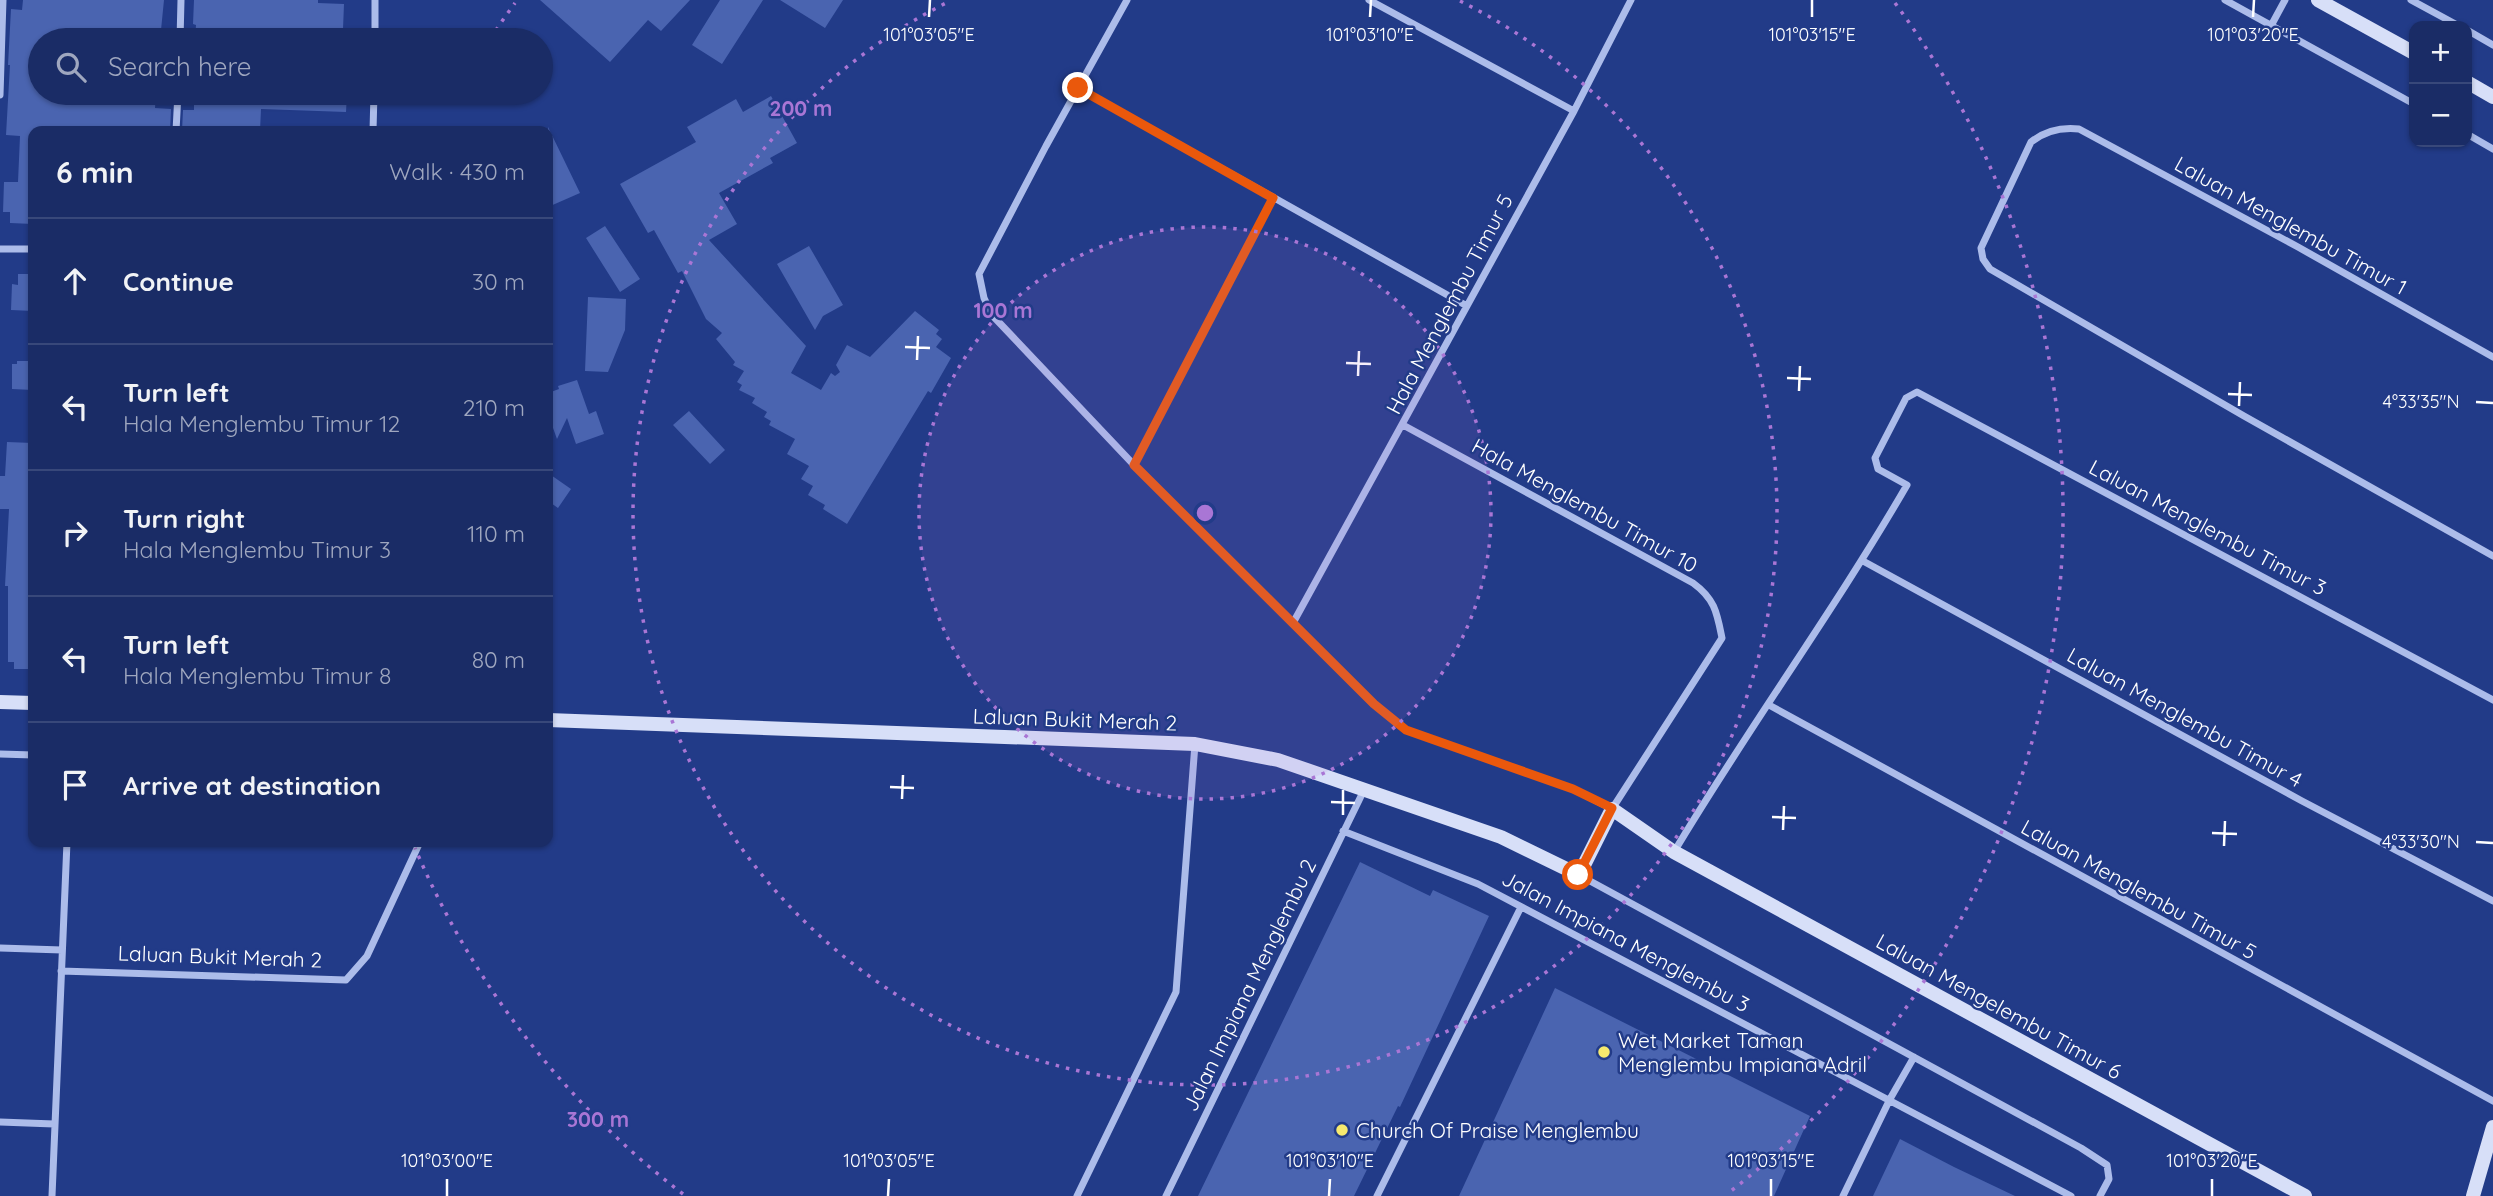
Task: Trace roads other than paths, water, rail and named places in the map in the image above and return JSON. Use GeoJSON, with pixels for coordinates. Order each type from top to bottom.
{"type":"FeatureCollection","features":[{"type":"Feature","properties":{"kind":"street"},"geometry":{"type":"LineString","coordinates":[[0,96],[3,0]]}},
{"type":"Feature","properties":{"kind":"street"},"geometry":{"type":"LineString","coordinates":[[180,28],[181,0]]}},
{"type":"Feature","properties":{"kind":"street"},"geometry":{"type":"LineString","coordinates":[[375,0],[375,28]]}},
{"type":"Feature","properties":{"kind":"street"},"geometry":{"type":"LineString","coordinates":[[1127,0],[979,274],[992,314],[1134,465],[1374,704],[1406,730],[1573,789],[1612,808],[1578,875],[2081,1148],[2107,1165],[2109,1179],[2100,1196]]}},
{"type":"Feature","properties":{"kind":"street"},"geometry":{"type":"LineString","coordinates":[[1369,0],[1574,111]]}},
{"type":"Feature","properties":{"kind":"street","name":"Hala Menglembu Timur 5"},"geometry":{"type":"LineString","coordinates":[[1293,623],[1574,111],[1631,0]]}},
{"type":"Feature","properties":{"kind":"street"},"geometry":{"type":"LineString","coordinates":[[2225,0],[2409,101]]}},
{"type":"Feature","properties":{"kind":"street"},"geometry":{"type":"LineString","coordinates":[[2272,24],[2285,0]]}},
{"type":"Feature","properties":{"kind":"street"},"geometry":{"type":"LineString","coordinates":[[2318,0],[2409,50]]}},
{"type":"Feature","properties":{"kind":"street"},"geometry":{"type":"LineString","coordinates":[[2411,0],[2450,21]]}},
{"type":"Feature","properties":{"kind":"street"},"geometry":{"type":"LineString","coordinates":[[2472,33],[2493,45]]}},
{"type":"Feature","properties":{"kind":"street"},"geometry":{"type":"LineString","coordinates":[[2470,84],[2493,97]]}},
{"type":"Feature","properties":{"kind":"street"},"geometry":{"type":"LineString","coordinates":[[1078,88],[1466,306]]}},
{"type":"Feature","properties":{"kind":"street"},"geometry":{"type":"LineString","coordinates":[[176,126],[177,105]]}},
{"type":"Feature","properties":{"kind":"street"},"geometry":{"type":"LineString","coordinates":[[373,126],[374,105]]}},
{"type":"Feature","properties":{"kind":"street","name":"Laluan Menglembu Timur 1"},"geometry":{"type":"LineString","coordinates":[[2493,358],[2298,247],[2079,129],[2070,128],[2040,135],[2031,142],[1981,248],[1983,259],[1990,269],[2493,555]]}},
{"type":"Feature","properties":{"kind":"street"},"geometry":{"type":"LineString","coordinates":[[2472,137],[2493,149]]}},
{"type":"Feature","properties":{"kind":"street"},"geometry":{"type":"LineString","coordinates":[[1134,465],[1273,198]]}},
{"type":"Feature","properties":{"kind":"street"},"geometry":{"type":"LineString","coordinates":[[0,249],[28,249]]}},
{"type":"Feature","properties":{"kind":"street","name":"Laluan Menglembu Timur 3"},"geometry":{"type":"LineString","coordinates":[[1863,561],[1907,485],[1878,469],[1875,458],[1906,398],[1917,392],[2493,700]]}},
{"type":"Feature","properties":{"kind":"street","name":"Hala Menglembu Timur 10"},"geometry":{"type":"LineString","coordinates":[[1403,425],[1693,583],[1707,593],[1717,611],[1723,638],[1612,808]]}},
{"type":"Feature","properties":{"kind":"street"},"geometry":{"type":"LineString","coordinates":[[1674,852],[1720,775],[1863,561]]}},
{"type":"Feature","properties":{"kind":"street","name":"Laluan Menglembu Timur 4"},"geometry":{"type":"LineString","coordinates":[[1863,561],[2302,801],[2493,901]]}},
{"type":"Feature","properties":{"kind":"street"},"geometry":{"type":"LineString","coordinates":[[0,702],[28,703]]}},
{"type":"Feature","properties":{"kind":"street","name":"Laluan Menglembu Timur 5"},"geometry":{"type":"LineString","coordinates":[[1769,705],[2015,842],[2493,1101]]}},
{"type":"Feature","properties":{"kind":"street","name":"Laluan Bukit Merah 2"},"geometry":{"type":"LineString","coordinates":[[553,720],[1195,744],[1278,760],[1364,789],[1501,837],[1578,875]]}},
{"type":"Feature","properties":{"kind":"street"},"geometry":{"type":"LineString","coordinates":[[1077,1196],[1176,992],[1195,744]]}},
{"type":"Feature","properties":{"kind":"street"},"geometry":{"type":"LineString","coordinates":[[0,754],[28,755]]}},
{"type":"Feature","properties":{"kind":"street","name":"Jalan Impiana Menglembu 2"},"geometry":{"type":"LineString","coordinates":[[1166,1196],[1364,789]]}},
{"type":"Feature","properties":{"kind":"street","name":"Laluan Mengelembu Timur 6"},"geometry":{"type":"LineString","coordinates":[[1612,808],[1674,852],[2305,1196]]}},
{"type":"Feature","properties":{"kind":"street","name":"Jalan Impiana Menglembu 3"},"geometry":{"type":"LineString","coordinates":[[1343,831],[1478,884],[1890,1099],[2059,1193],[2071,1196]]}},
{"type":"Feature","properties":{"kind":"street"},"geometry":{"type":"LineString","coordinates":[[52,1196],[67,847]]}},
{"type":"Feature","properties":{"kind":"street","name":"Laluan Bukit Merah 2"},"geometry":{"type":"LineString","coordinates":[[61,971],[345,980],[367,956],[418,847]]}},
{"type":"Feature","properties":{"kind":"street"},"geometry":{"type":"LineString","coordinates":[[1377,1196],[1521,907]]}},
{"type":"Feature","properties":{"kind":"street"},"geometry":{"type":"LineString","coordinates":[[0,948],[62,950]]}},
{"type":"Feature","properties":{"kind":"street"},"geometry":{"type":"LineString","coordinates":[[1843,1196],[1890,1099],[1914,1057]]}},
{"type":"Feature","properties":{"kind":"street"},"geometry":{"type":"LineString","coordinates":[[0,1122],[54,1124]]}},
{"type":"Feature","properties":{"kind":"street"},"geometry":{"type":"LineString","coordinates":[[2473,1196],[2493,1127]]}},
{"type":"Feature","properties":{"kind":"place","name":"Wet Market Taman Menglembu Impiana Adril"},"geometry":{"type":"Point","coordinates":[1604,1052]}},
{"type":"Feature","properties":{"kind":"place","name":"Church Of Praise Menglembu"},"geometry":{"type":"Point","coordinates":[1342,1130]}}]}
